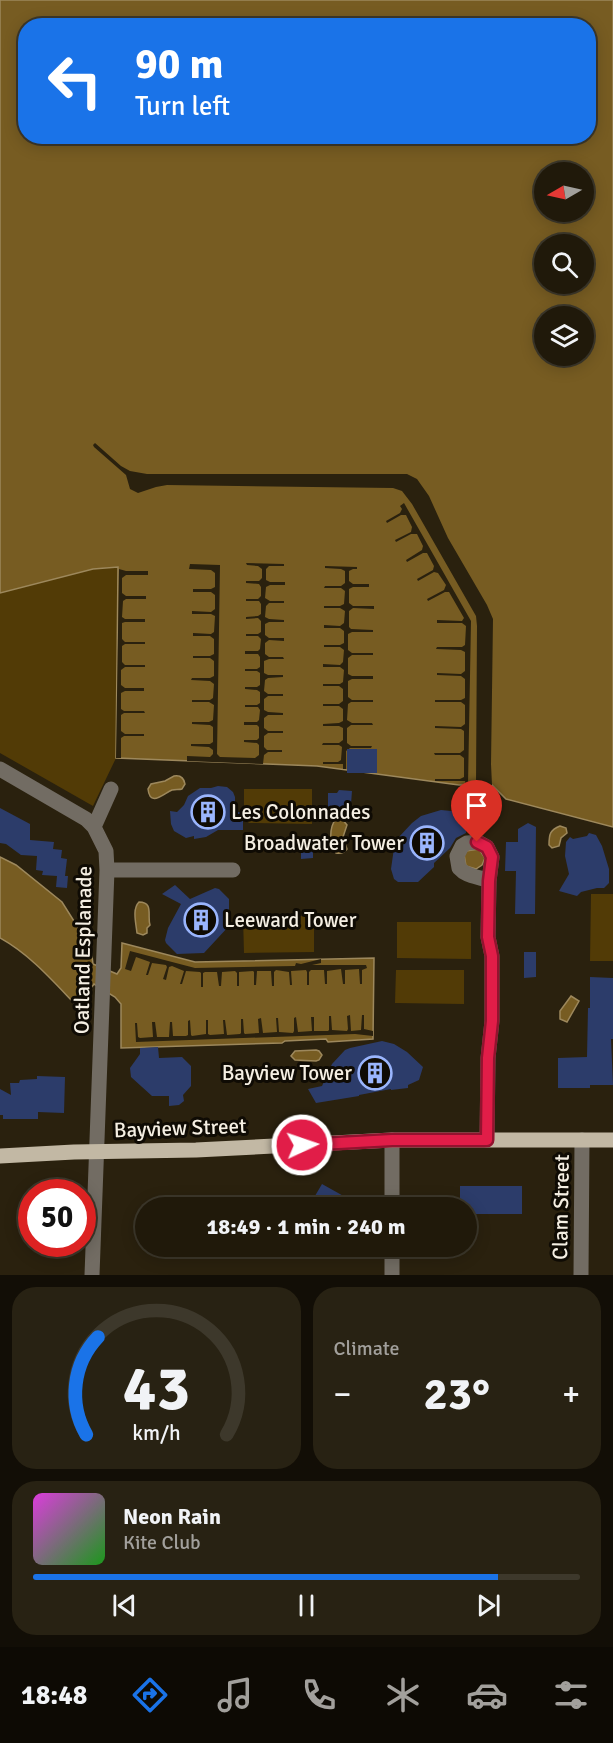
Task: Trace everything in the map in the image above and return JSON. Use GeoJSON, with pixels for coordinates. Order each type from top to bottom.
{"type":"FeatureCollection","features":[{"type":"Feature","properties":{"kind":"main road","name":"Bayview Street"},"geometry":{"type":"LineString","coordinates":[[0,1156],[96,1151],[196,1150],[392,1140],[613,1140]]}},
{"type":"Feature","properties":{"kind":"street"},"geometry":{"type":"LineString","coordinates":[[0,770],[86,819],[94,827],[111,789]]}},
{"type":"Feature","properties":{"kind":"street","name":"Oatland Esplanade"},"geometry":{"type":"LineString","coordinates":[[92,1275],[107,870],[106,851],[94,827]]}},
{"type":"Feature","properties":{"kind":"street"},"geometry":{"type":"LineString","coordinates":[[107,870],[233,870]]}},
{"type":"Feature","properties":{"kind":"street"},"geometry":{"type":"LineString","coordinates":[[487,1140],[488,1058],[492,1021],[492,956],[488,937],[489,881]]}},
{"type":"Feature","properties":{"kind":"street"},"geometry":{"type":"LineString","coordinates":[[392,1140],[392,1197]]}},
{"type":"Feature","properties":{"kind":"street","name":"Clam Street"},"geometry":{"type":"LineString","coordinates":[[581,1275],[582,1140]]}},
{"type":"Feature","properties":{"kind":"street"},"geometry":{"type":"LineString","coordinates":[[392,1257],[392,1275]]}},
{"type":"Feature","properties":{"kind":"shaded area"},"geometry":{"type":"Polygon","coordinates":[[[0,0],[613,0],[613,827],[506,799],[492,785],[459,785],[317,766],[116,758],[118,567],[93,569],[0,593],[0,0]]]}},
{"type":"Feature","properties":{"kind":"shaded area"},"geometry":{"type":"Polygon","coordinates":[[[117,567],[119,569],[116,758],[93,806],[0,753],[0,593],[93,569],[117,567]]]}},
{"type":"Feature","properties":{"kind":"shaded area"},"geometry":{"type":"Polygon","coordinates":[[[174,776],[184,780],[185,784],[182,789],[172,790],[158,798],[151,798],[148,789],[151,784],[174,776]]]}},
{"type":"Feature","properties":{"kind":"shaded area"},"geometry":{"type":"Polygon","coordinates":[[[244,789],[312,789],[312,824],[249,823],[244,818],[244,789]]]}},
{"type":"Feature","properties":{"kind":"shaded area"},"geometry":{"type":"Polygon","coordinates":[[[336,819],[342,819],[347,825],[343,837],[347,849],[341,853],[336,853],[331,841],[331,831],[336,819]]]}},
{"type":"Feature","properties":{"kind":"shaded area"},"geometry":{"type":"Polygon","coordinates":[[[560,826],[566,828],[567,833],[561,838],[559,846],[552,848],[549,845],[550,835],[560,826]]]}},
{"type":"Feature","properties":{"kind":"shaded area"},"geometry":{"type":"Polygon","coordinates":[[[479,849],[485,858],[482,865],[476,869],[466,866],[464,854],[466,851],[479,849]]]}},
{"type":"Feature","properties":{"kind":"shaded area"},"geometry":{"type":"Polygon","coordinates":[[[0,857],[16,865],[62,902],[91,948],[93,964],[117,974],[121,968],[122,943],[195,962],[374,958],[373,1039],[121,1048],[121,1004],[115,997],[94,984],[74,1003],[30,959],[0,938],[0,857]]]}},
{"type":"Feature","properties":{"kind":"shaded area"},"geometry":{"type":"Polygon","coordinates":[[[591,894],[613,894],[613,961],[590,961],[591,894]]]}},
{"type":"Feature","properties":{"kind":"shaded area"},"geometry":{"type":"Polygon","coordinates":[[[139,902],[147,904],[149,910],[150,925],[147,933],[143,935],[137,933],[135,921],[135,912],[139,902]]]}},
{"type":"Feature","properties":{"kind":"shaded area"},"geometry":{"type":"Polygon","coordinates":[[[314,916],[314,952],[244,953],[243,917],[314,916]]]}},
{"type":"Feature","properties":{"kind":"shaded area"},"geometry":{"type":"Polygon","coordinates":[[[397,922],[471,922],[471,959],[397,958],[397,922]]]}},
{"type":"Feature","properties":{"kind":"shaded area"},"geometry":{"type":"Polygon","coordinates":[[[396,970],[464,970],[464,1004],[395,1003],[396,970]]]}},
{"type":"Feature","properties":{"kind":"shaded area"},"geometry":{"type":"Polygon","coordinates":[[[571,996],[579,1001],[567,1022],[560,1019],[560,1011],[571,996]]]}},
{"type":"Feature","properties":{"kind":"shaded area"},"geometry":{"type":"Polygon","coordinates":[[[316,1050],[322,1055],[316,1061],[295,1060],[291,1056],[295,1051],[316,1050]]]}},
{"type":"Feature","properties":{"kind":"pier"},"geometry":{"type":"Polygon","coordinates":[[[95,443],[121,466],[130,471],[147,474],[407,474],[417,479],[429,496],[448,538],[493,619],[492,785],[476,785],[476,616],[412,504],[402,491],[393,488],[167,485],[138,493],[130,489],[126,475],[94,447],[95,443]]]}},
{"type":"Feature","properties":{"kind":"pier"},"geometry":{"type":"Polygon","coordinates":[[[404,503],[471,621],[468,785],[465,781],[435,781],[435,779],[464,777],[464,758],[460,755],[435,755],[434,753],[460,753],[464,750],[464,731],[435,728],[435,726],[461,727],[465,724],[465,705],[461,702],[435,702],[435,700],[465,698],[465,679],[461,676],[437,675],[437,673],[461,674],[465,671],[465,652],[436,649],[437,647],[465,645],[466,626],[462,623],[437,623],[437,620],[462,621],[464,618],[449,592],[428,601],[427,599],[444,590],[446,585],[438,573],[434,572],[418,581],[417,579],[433,570],[434,566],[427,553],[407,562],[406,560],[422,550],[423,546],[417,534],[411,534],[396,542],[395,540],[411,532],[412,527],[406,515],[401,515],[387,523],[386,521],[400,513],[402,509],[400,506],[404,503]]]}},
{"type":"Feature","properties":{"kind":"pier"},"geometry":{"type":"Polygon","coordinates":[[[246,563],[284,564],[284,566],[269,566],[266,569],[266,580],[285,582],[285,585],[266,587],[265,598],[270,601],[284,601],[284,603],[269,603],[266,606],[265,617],[284,620],[284,622],[265,624],[265,635],[269,638],[284,638],[284,641],[269,640],[265,643],[265,654],[269,657],[283,657],[284,659],[264,661],[264,673],[283,675],[283,677],[265,680],[264,691],[268,694],[283,694],[283,696],[268,696],[264,699],[264,710],[283,713],[283,715],[268,715],[264,718],[264,728],[268,731],[283,731],[283,733],[268,733],[264,736],[264,747],[267,750],[282,750],[282,752],[268,752],[264,755],[263,764],[187,761],[187,756],[210,757],[213,754],[213,750],[209,747],[191,746],[191,744],[213,742],[213,727],[192,724],[192,722],[213,720],[214,705],[209,702],[192,702],[192,700],[213,698],[214,684],[210,681],[191,680],[214,676],[214,661],[210,658],[193,658],[193,656],[214,654],[214,639],[210,636],[193,636],[193,633],[211,634],[214,632],[215,616],[192,614],[192,611],[211,612],[215,609],[215,595],[211,592],[193,592],[193,589],[215,587],[215,573],[211,570],[189,569],[190,564],[220,565],[217,754],[220,757],[255,758],[259,755],[257,743],[244,742],[244,740],[257,740],[259,727],[244,725],[244,722],[259,720],[258,707],[245,707],[245,705],[260,703],[260,692],[245,689],[245,687],[260,685],[260,673],[245,671],[245,669],[260,667],[260,657],[258,654],[245,654],[245,651],[260,649],[261,639],[258,636],[246,636],[246,634],[261,632],[261,621],[258,618],[246,619],[246,617],[261,614],[261,604],[259,601],[246,601],[246,599],[258,599],[261,596],[261,587],[259,584],[246,583],[246,581],[259,581],[262,578],[262,569],[246,563]]]}},
{"type":"Feature","properties":{"kind":"pier"},"geometry":{"type":"Polygon","coordinates":[[[325,566],[357,567],[349,571],[349,581],[353,584],[369,584],[369,587],[349,589],[349,603],[353,606],[374,606],[374,609],[353,608],[349,611],[351,629],[373,630],[373,632],[348,634],[348,650],[352,653],[373,653],[373,655],[352,655],[348,658],[348,674],[373,676],[373,679],[348,681],[348,697],[352,700],[373,700],[373,702],[348,704],[347,720],[352,723],[372,723],[373,725],[351,725],[347,728],[347,743],[351,746],[372,746],[371,748],[350,748],[346,751],[346,769],[343,769],[343,764],[323,764],[323,762],[341,760],[342,747],[322,745],[323,743],[339,743],[343,740],[343,728],[323,726],[323,724],[343,721],[343,709],[339,706],[323,706],[323,704],[339,704],[343,701],[343,689],[339,686],[323,686],[323,684],[343,682],[344,670],[340,667],[323,667],[323,664],[340,665],[343,662],[344,650],[340,647],[324,647],[324,645],[344,643],[344,631],[340,628],[324,628],[324,625],[340,626],[344,623],[345,611],[340,608],[324,608],[324,606],[344,604],[345,591],[341,588],[324,588],[325,586],[341,586],[345,583],[345,571],[325,568],[325,566]]]}},
{"type":"Feature","properties":{"kind":"pier"},"geometry":{"type":"Polygon","coordinates":[[[119,569],[148,571],[148,575],[126,575],[122,578],[122,593],[126,596],[146,596],[146,599],[123,601],[122,617],[145,619],[145,622],[122,623],[122,639],[125,642],[145,642],[145,644],[122,646],[122,662],[125,665],[145,665],[145,667],[125,667],[121,670],[121,685],[125,688],[144,688],[144,691],[121,693],[121,709],[144,711],[145,713],[121,715],[121,731],[125,734],[144,734],[144,736],[121,738],[121,758],[116,758],[119,569]]]}},
{"type":"Feature","properties":{"kind":"pier"},"geometry":{"type":"Polygon","coordinates":[[[130,951],[195,968],[295,966],[296,963],[321,959],[321,963],[312,965],[366,965],[367,968],[362,970],[362,984],[360,984],[359,969],[345,970],[345,984],[343,984],[341,969],[327,971],[327,984],[325,984],[324,970],[311,970],[309,985],[307,985],[306,970],[291,971],[292,985],[290,985],[289,972],[276,970],[274,986],[272,986],[271,971],[257,971],[256,985],[254,985],[253,971],[239,972],[239,986],[237,986],[235,971],[222,972],[221,986],[219,986],[217,972],[205,972],[203,973],[203,987],[201,987],[200,972],[186,971],[182,984],[180,984],[184,971],[172,966],[169,967],[166,980],[163,979],[166,965],[152,963],[146,975],[150,962],[136,957],[131,971],[125,969],[130,951]]]}},
{"type":"Feature","properties":{"kind":"pier"},"geometry":{"type":"Polygon","coordinates":[[[350,1015],[351,1031],[361,1030],[362,1015],[364,1015],[364,1029],[373,1031],[373,1036],[355,1034],[136,1042],[135,1023],[137,1023],[140,1038],[153,1037],[152,1022],[155,1022],[157,1037],[169,1037],[170,1022],[172,1022],[173,1036],[186,1036],[190,1020],[192,1036],[206,1034],[206,1020],[208,1020],[208,1034],[210,1035],[224,1034],[223,1020],[225,1020],[227,1035],[240,1034],[241,1019],[243,1019],[245,1034],[259,1033],[258,1019],[261,1018],[263,1033],[277,1032],[276,1018],[278,1018],[279,1032],[293,1033],[296,1017],[298,1032],[312,1031],[311,1017],[314,1017],[314,1031],[328,1031],[329,1016],[331,1016],[332,1030],[347,1031],[347,1016],[350,1015]]]}},
{"type":"Feature","properties":{"kind":"building"},"geometry":{"type":"Polygon","coordinates":[[[347,749],[377,749],[377,773],[347,773],[347,749]]]}},
{"type":"Feature","properties":{"kind":"building","name":"Les Colonnades"},"geometry":{"type":"Polygon","coordinates":[[[227,787],[233,792],[235,812],[243,812],[243,830],[218,830],[206,837],[194,839],[194,836],[186,838],[174,831],[170,811],[177,812],[184,805],[188,796],[200,788],[227,787]]]}},
{"type":"Feature","properties":{"kind":"building"},"geometry":{"type":"Polygon","coordinates":[[[339,790],[352,791],[351,804],[347,804],[346,809],[328,809],[328,793],[337,793],[339,790]]]}},
{"type":"Feature","properties":{"kind":"building"},"geometry":{"type":"Polygon","coordinates":[[[0,808],[30,824],[30,840],[54,842],[53,849],[62,850],[61,858],[67,859],[65,876],[68,876],[67,888],[56,887],[57,876],[42,875],[43,871],[36,870],[37,856],[21,855],[6,844],[0,843],[0,808]]]}},
{"type":"Feature","properties":{"kind":"building","name":"Broadwater Tower"},"geometry":{"type":"Polygon","coordinates":[[[441,810],[461,812],[466,817],[466,833],[456,838],[450,848],[434,863],[434,867],[418,882],[398,882],[394,879],[391,869],[398,838],[421,816],[441,810]]]}},
{"type":"Feature","properties":{"kind":"building"},"geometry":{"type":"Polygon","coordinates":[[[528,823],[536,827],[535,914],[515,914],[516,871],[505,871],[506,842],[518,842],[518,829],[528,823]]]}},
{"type":"Feature","properties":{"kind":"building"},"geometry":{"type":"Polygon","coordinates":[[[589,833],[596,835],[602,846],[609,869],[609,883],[604,888],[581,892],[577,896],[559,891],[569,874],[565,856],[566,842],[570,837],[573,839],[587,836],[589,833]]]}},
{"type":"Feature","properties":{"kind":"building"},"geometry":{"type":"Polygon","coordinates":[[[301,847],[313,847],[313,858],[301,859],[301,847]]]}},
{"type":"Feature","properties":{"kind":"building","name":"Leeward Tower"},"geometry":{"type":"Polygon","coordinates":[[[175,885],[190,899],[215,888],[229,899],[229,926],[204,953],[177,954],[166,943],[168,928],[181,904],[162,894],[175,885]]]}},
{"type":"Feature","properties":{"kind":"building"},"geometry":{"type":"Polygon","coordinates":[[[524,952],[536,952],[536,977],[524,978],[524,952]]]}},
{"type":"Feature","properties":{"kind":"building"},"geometry":{"type":"Polygon","coordinates":[[[590,977],[613,978],[613,1039],[611,1039],[613,1085],[558,1088],[558,1058],[587,1057],[590,977]]]}},
{"type":"Feature","properties":{"kind":"building","name":"Bayview Tower"},"geometry":{"type":"Polygon","coordinates":[[[382,1041],[394,1044],[407,1052],[423,1067],[419,1080],[408,1085],[408,1088],[316,1103],[308,1089],[322,1086],[332,1064],[345,1050],[382,1041]]]}},
{"type":"Feature","properties":{"kind":"building"},"geometry":{"type":"Polygon","coordinates":[[[158,1047],[159,1058],[182,1057],[191,1066],[191,1086],[183,1095],[184,1101],[179,1105],[169,1106],[169,1096],[152,1096],[131,1077],[130,1068],[140,1054],[140,1048],[158,1047]]]}},
{"type":"Feature","properties":{"kind":"building"},"geometry":{"type":"Polygon","coordinates":[[[37,1076],[65,1077],[64,1113],[38,1112],[38,1119],[3,1119],[3,1115],[0,1115],[0,1089],[11,1095],[10,1083],[37,1079],[37,1076]]]}},
{"type":"Feature","properties":{"kind":"building"},"geometry":{"type":"Polygon","coordinates":[[[322,1184],[345,1197],[314,1197],[322,1184]]]}},
{"type":"Feature","properties":{"kind":"building"},"geometry":{"type":"Polygon","coordinates":[[[460,1186],[522,1186],[522,1214],[477,1214],[477,1197],[460,1197],[460,1186]]]}},
{"type":"Feature","properties":{"kind":"place","name":"Les Colonnades"},"geometry":{"type":"Point","coordinates":[208,812]}},
{"type":"Feature","properties":{"kind":"place","name":"Broadwater Tower"},"geometry":{"type":"Point","coordinates":[427,843]}},
{"type":"Feature","properties":{"kind":"place","name":"Leeward Tower"},"geometry":{"type":"Point","coordinates":[201,920]}},
{"type":"Feature","properties":{"kind":"place","name":"Bayview Tower"},"geometry":{"type":"Point","coordinates":[375,1073]}},
{"type":"Feature","properties":{"kind":"route"},"geometry":{"type":"LineString","coordinates":[[302,1145],[392,1140],[487,1140],[488,1058],[492,1021],[492,956],[488,937],[492,857],[487,847],[477,842]]}}]}
